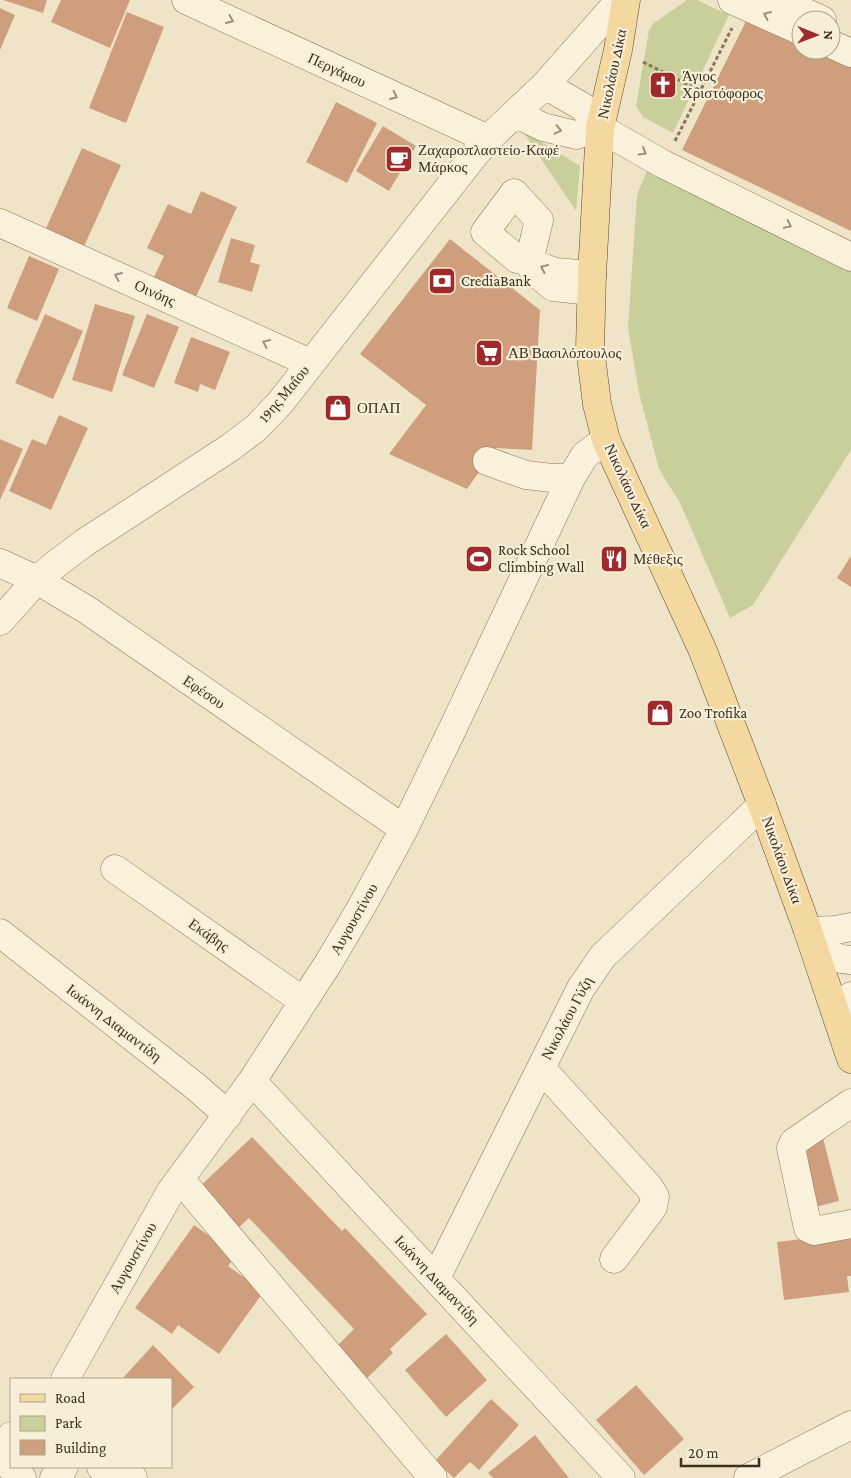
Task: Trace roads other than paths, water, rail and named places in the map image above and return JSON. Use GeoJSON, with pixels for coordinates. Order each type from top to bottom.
{"type":"FeatureCollection","features":[{"type":"Feature","properties":{"kind":"main road","name":"Νικολάου Δίκα"},"geometry":{"type":"LineString","coordinates":[[626,0],[618,50],[600,128],[591,283],[590,348],[597,404],[606,440],[703,651],[808,931],[847,1047]]}},
{"type":"Feature","properties":{"kind":"street","name":"Περγάμου"},"geometry":{"type":"LineString","coordinates":[[186,0],[488,139]]}},
{"type":"Feature","properties":{"kind":"street","name":"19ης Μαΐου"},"geometry":{"type":"LineString","coordinates":[[0,621],[37,580],[84,543],[231,447],[256,428],[280,403],[488,139],[517,114],[545,85],[620,0]]}},
{"type":"Feature","properties":{"kind":"street"},"geometry":{"type":"LineString","coordinates":[[778,0],[800,10]]}},
{"type":"Feature","properties":{"kind":"street"},"geometry":{"type":"LineString","coordinates":[[738,2],[791,26]]}},
{"type":"Feature","properties":{"kind":"street"},"geometry":{"type":"LineString","coordinates":[[545,85],[584,107],[600,128],[663,164],[851,257]]}},
{"type":"Feature","properties":{"kind":"street"},"geometry":{"type":"LineString","coordinates":[[517,114],[543,127],[576,135],[600,128]]}},
{"type":"Feature","properties":{"kind":"street","name":"Οινόης"},"geometry":{"type":"LineString","coordinates":[[0,224],[310,363]]}},
{"type":"Feature","properties":{"kind":"street"},"geometry":{"type":"LineString","coordinates":[[529,262],[533,270],[553,287],[591,283]]}},
{"type":"Feature","properties":{"kind":"street","name":"Αυγουστίνου"},"geometry":{"type":"LineString","coordinates":[[66,1378],[171,1191],[252,1081],[329,962],[404,829],[571,478],[585,455],[606,440]]}},
{"type":"Feature","properties":{"kind":"street"},"geometry":{"type":"LineString","coordinates":[[487,462],[526,475],[571,478]]}},
{"type":"Feature","properties":{"kind":"street","name":"Εφέσου"},"geometry":{"type":"LineString","coordinates":[[0,562],[37,580],[87,610],[404,829]]}},
{"type":"Feature","properties":{"kind":"street","name":"Νικολάου Γύζη"},"geometry":{"type":"LineString","coordinates":[[436,1278],[581,988],[603,956],[762,805]]}},
{"type":"Feature","properties":{"kind":"street","name":"Εκάβης"},"geometry":{"type":"LineString","coordinates":[[115,869],[303,1001]]}},
{"type":"Feature","properties":{"kind":"street"},"geometry":{"type":"LineString","coordinates":[[808,931],[836,930],[851,927]]}},
{"type":"Feature","properties":{"kind":"street"},"geometry":{"type":"LineString","coordinates":[[808,931],[831,954],[851,960]]}},
{"type":"Feature","properties":{"kind":"street","name":"Ιωάννη Διαμαντίδη"},"geometry":{"type":"LineString","coordinates":[[0,933],[228,1114]]}},
{"type":"Feature","properties":{"kind":"street"},"geometry":{"type":"LineString","coordinates":[[847,1047],[851,996]]}},
{"type":"Feature","properties":{"kind":"street"},"geometry":{"type":"LineString","coordinates":[[541,1068],[649,1187],[655,1197],[653,1207],[614,1259]]}},
{"type":"Feature","properties":{"kind":"street","name":"Ιωάννη Διαμαντίδη"},"geometry":{"type":"LineString","coordinates":[[252,1081],[621,1478]]}},
{"type":"Feature","properties":{"kind":"street"},"geometry":{"type":"LineString","coordinates":[[851,1103],[794,1142],[791,1148],[808,1228],[814,1231],[851,1224]]}},
{"type":"Feature","properties":{"kind":"street"},"geometry":{"type":"LineString","coordinates":[[180,1179],[432,1478]]}},
{"type":"Feature","properties":{"kind":"street"},"geometry":{"type":"LineString","coordinates":[[748,1478],[851,1425]]}},
{"type":"Feature","properties":{"kind":"street"},"geometry":{"type":"LineString","coordinates":[[6,1439],[6,1451],[10,1465]]}},
{"type":"Feature","properties":{"kind":"street"},"geometry":{"type":"LineString","coordinates":[[54,1478],[63,1468]]}},
{"type":"Feature","properties":{"kind":"street"},"geometry":{"type":"LineString","coordinates":[[104,1468],[132,1478]]}},
{"type":"Feature","properties":{"kind":"place","name":"Άγιος Χριστόφορος"},"geometry":{"type":"Point","coordinates":[663,85]}},
{"type":"Feature","properties":{"kind":"place","name":"Ζαχαροπλαστείο-Καφέ Μάρκος"},"geometry":{"type":"Point","coordinates":[399,159]}},
{"type":"Feature","properties":{"kind":"place","name":"CrediaBank"},"geometry":{"type":"Point","coordinates":[442,281]}},
{"type":"Feature","properties":{"kind":"place","name":"ΑΒ Βασιλόπουλος"},"geometry":{"type":"Point","coordinates":[489,353]}},
{"type":"Feature","properties":{"kind":"place","name":"ΟΠΑΠ"},"geometry":{"type":"Point","coordinates":[338,408]}},
{"type":"Feature","properties":{"kind":"place","name":"Rock School Climbing Wall"},"geometry":{"type":"Point","coordinates":[479,559]}},
{"type":"Feature","properties":{"kind":"place","name":"Μέθεξις"},"geometry":{"type":"Point","coordinates":[614,559]}},
{"type":"Feature","properties":{"kind":"place","name":"Zoo Trofika"},"geometry":{"type":"Point","coordinates":[660,713]}}]}
